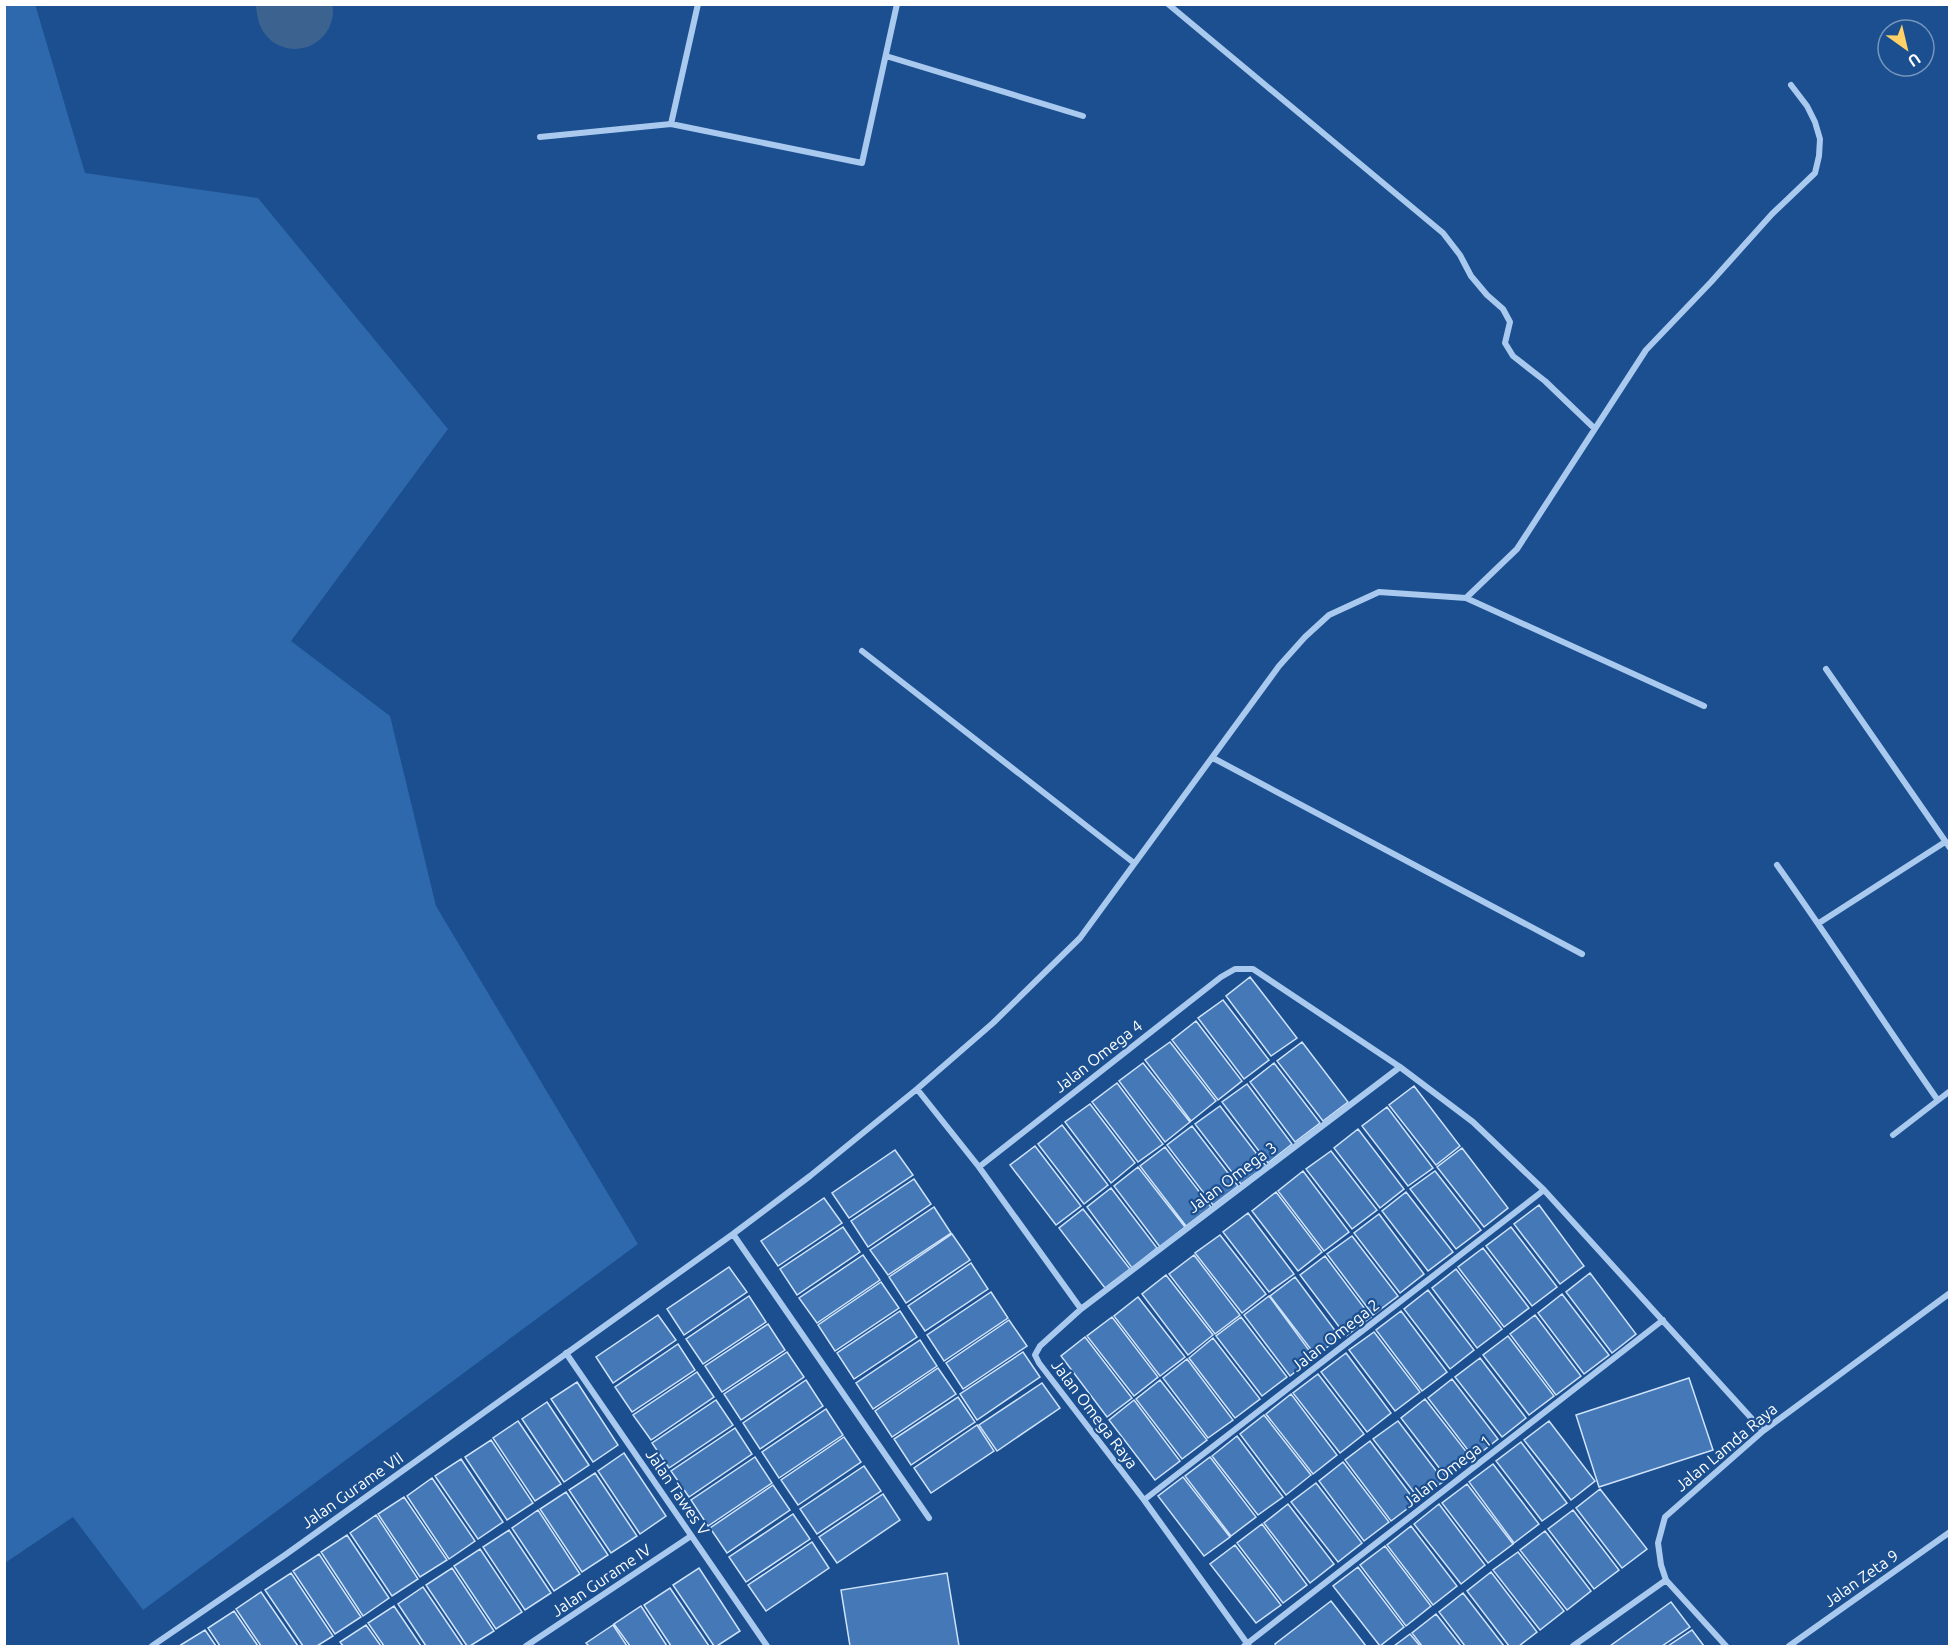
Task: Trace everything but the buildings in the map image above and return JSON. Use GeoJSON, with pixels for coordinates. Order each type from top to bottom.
{"type":"FeatureCollection","features":[{"type":"Feature","properties":{"kind":"street"},"geometry":{"type":"LineString","coordinates":[[671,124],[698,4]]}},
{"type":"Feature","properties":{"kind":"street"},"geometry":{"type":"LineString","coordinates":[[540,137],[671,124],[862,163],[897,4]]}},
{"type":"Feature","properties":{"kind":"street"},"geometry":{"type":"LineString","coordinates":[[1168,4],[1443,232],[1460,255],[1471,276],[1503,309],[1510,322],[1505,343],[1513,356],[1545,381],[1594,428]]}},
{"type":"Feature","properties":{"kind":"street"},"geometry":{"type":"LineString","coordinates":[[886,56],[1083,116]]}},
{"type":"Feature","properties":{"kind":"street"},"geometry":{"type":"LineString","coordinates":[[1704,706],[1466,598],[1517,549],[1647,350],[1772,214],[1815,172],[1820,156],[1820,139],[1807,106],[1791,85]]}},
{"type":"Feature","properties":{"kind":"street","name":"Jalan Gurame VII"},"geometry":{"type":"LineString","coordinates":[[152,1647],[733,1234],[810,1176],[917,1089],[993,1023],[1080,938],[1279,666],[1329,615],[1379,592],[1466,598]]}},
{"type":"Feature","properties":{"kind":"street"},"geometry":{"type":"LineString","coordinates":[[861,651],[1134,863]]}},
{"type":"Feature","properties":{"kind":"street"},"geometry":{"type":"LineString","coordinates":[[1826,669],[1950,848]]}},
{"type":"Feature","properties":{"kind":"street"},"geometry":{"type":"LineString","coordinates":[[1213,758],[1582,954]]}},
{"type":"Feature","properties":{"kind":"street"},"geometry":{"type":"LineString","coordinates":[[1819,923],[1945,842]]}},
{"type":"Feature","properties":{"kind":"street"},"geometry":{"type":"LineString","coordinates":[[1777,865],[1819,923],[1937,1100]]}},
{"type":"Feature","properties":{"kind":"street","name":"Jalan Omega 4"},"geometry":{"type":"LineString","coordinates":[[979,1167],[1203,991],[1235,969],[1253,969],[1400,1067]]}},
{"type":"Feature","properties":{"kind":"street"},"geometry":{"type":"LineString","coordinates":[[1400,1067],[1473,1122],[1544,1190],[1763,1431]]}},
{"type":"Feature","properties":{"kind":"street","name":"Jalan Omega 3"},"geometry":{"type":"LineString","coordinates":[[1081,1309],[1400,1067]]}},
{"type":"Feature","properties":{"kind":"street"},"geometry":{"type":"LineString","coordinates":[[917,1089],[979,1167],[1081,1309]]}},
{"type":"Feature","properties":{"kind":"street"},"geometry":{"type":"LineString","coordinates":[[1893,1135],[1950,1091]]}},
{"type":"Feature","properties":{"kind":"street","name":"Jalan Omega 2"},"geometry":{"type":"LineString","coordinates":[[1144,1500],[1544,1190]]}},
{"type":"Feature","properties":{"kind":"street"},"geometry":{"type":"LineString","coordinates":[[733,1234],[929,1518]]}},
{"type":"Feature","properties":{"kind":"street","name":"Jalan Lamda Raya"},"geometry":{"type":"LineString","coordinates":[[1666,1580],[1658,1543],[1665,1516],[1763,1431],[1950,1293]]}},
{"type":"Feature","properties":{"kind":"street","name":"Jalan Omega Raya"},"geometry":{"type":"LineString","coordinates":[[1081,1309],[1040,1346],[1035,1355],[1144,1500],[1247,1646]]}},
{"type":"Feature","properties":{"kind":"street","name":"Jalan Omega 1"},"geometry":{"type":"LineString","coordinates":[[1247,1646],[1664,1320]]}},
{"type":"Feature","properties":{"kind":"street","name":"Jalan Tawes V"},"geometry":{"type":"LineString","coordinates":[[566,1353],[767,1647]]}},
{"type":"Feature","properties":{"kind":"street","name":"Jalan Zeta 9"},"geometry":{"type":"LineString","coordinates":[[1789,1647],[1950,1532]]}},
{"type":"Feature","properties":{"kind":"street","name":"Jalan Gurame IV"},"geometry":{"type":"LineString","coordinates":[[526,1647],[691,1536]]}},
{"type":"Feature","properties":{"kind":"street"},"geometry":{"type":"LineString","coordinates":[[1573,1647],[1666,1580],[1726,1647]]}},
{"type":"Feature","properties":{"kind":"shaded area"},"geometry":{"type":"Polygon","coordinates":[[[35,4],[85,173],[258,198],[448,429],[291,641],[390,716],[436,906],[638,1244],[143,1610],[73,1517],[5,1563],[4,5],[35,4]]]}},
{"type":"Feature","properties":{"kind":"waterway"},"geometry":{"type":"LineString","coordinates":[[294,4],[295,11]]}}]}
